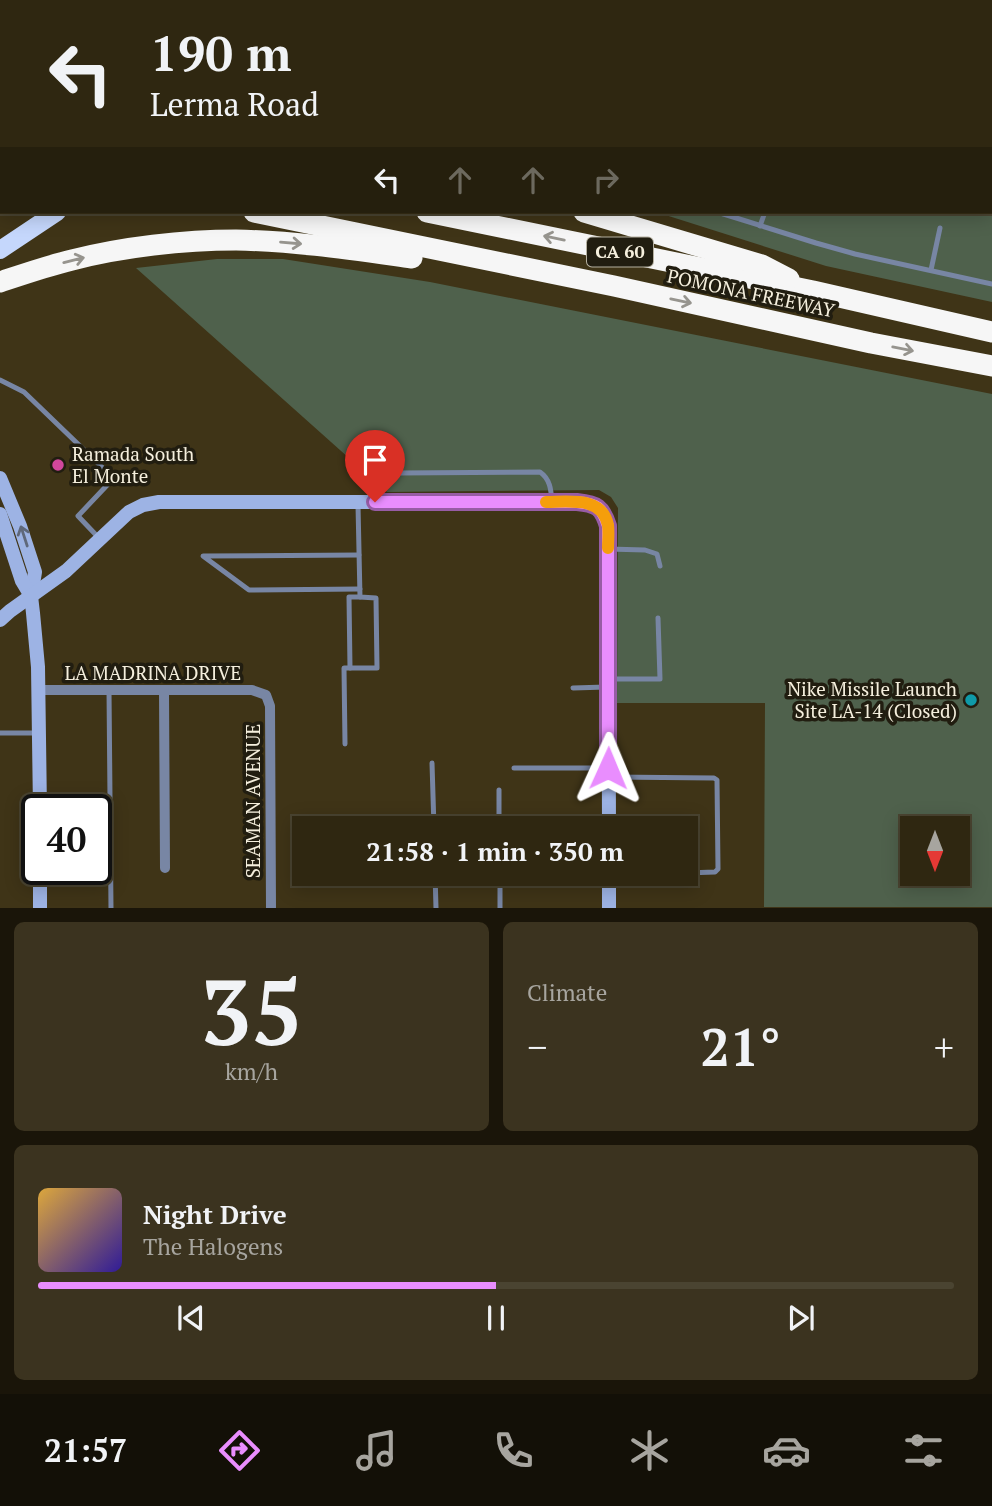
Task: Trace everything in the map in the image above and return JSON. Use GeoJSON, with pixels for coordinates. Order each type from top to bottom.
{"type":"FeatureCollection","features":[{"type":"Feature","properties":{"kind":"highway","name":"POMONA FREEWAY"},"geometry":{"type":"LineString","coordinates":[[264,214],[614,286],[871,343],[992,366]]}},
{"type":"Feature","properties":{"kind":"highway","name":"POMONA FREEWAY"},"geometry":{"type":"LineString","coordinates":[[437,214],[813,291],[992,332]]}},
{"type":"Feature","properties":{"kind":"highway"},"geometry":{"type":"LineString","coordinates":[[591,214],[762,265],[813,291]]}},
{"type":"Feature","properties":{"kind":"highway"},"geometry":{"type":"LineString","coordinates":[[0,282],[72,260],[114,251],[238,240],[321,246],[614,286]]}},
{"type":"Feature","properties":{"kind":"main road"},"geometry":{"type":"LineString","coordinates":[[0,238],[37,214]]}},
{"type":"Feature","properties":{"kind":"main road"},"geometry":{"type":"LineString","coordinates":[[0,250],[54,214]]}},
{"type":"Feature","properties":{"kind":"street"},"geometry":{"type":"LineString","coordinates":[[0,478],[35,572],[31,596],[38,667],[40,794]]}},
{"type":"Feature","properties":{"kind":"street"},"geometry":{"type":"LineString","coordinates":[[0,620],[66,571],[130,512],[159,502],[591,503],[600,508],[608,526],[609,816]]}},
{"type":"Feature","properties":{"kind":"street"},"geometry":{"type":"LineString","coordinates":[[0,514],[22,581],[31,596]]}},
{"type":"Feature","properties":{"kind":"street","name":"LA MADRINA DRIVE"},"geometry":{"type":"LineString","coordinates":[[38,690],[252,691],[266,695]]}},
{"type":"Feature","properties":{"kind":"street"},"geometry":{"type":"LineString","coordinates":[[164,690],[164,868]]}},
{"type":"Feature","properties":{"kind":"street","name":"SEAMAN AVENUE"},"geometry":{"type":"LineString","coordinates":[[266,695],[270,706],[271,908]]}},
{"type":"Feature","properties":{"kind":"street"},"geometry":{"type":"LineString","coordinates":[[40,885],[40,908]]}},
{"type":"Feature","properties":{"kind":"street"},"geometry":{"type":"LineString","coordinates":[[609,886],[609,908]]}},
{"type":"Feature","properties":{"kind":"lane"},"geometry":{"type":"LineString","coordinates":[[723,214],[855,254],[992,284]]}},
{"type":"Feature","properties":{"kind":"lane"},"geometry":{"type":"LineString","coordinates":[[760,226],[764,214]]}},
{"type":"Feature","properties":{"kind":"lane"},"geometry":{"type":"LineString","coordinates":[[931,270],[940,228]]}},
{"type":"Feature","properties":{"kind":"lane"},"geometry":{"type":"LineString","coordinates":[[0,380],[24,392],[107,472],[112,480],[78,516],[100,539]]}},
{"type":"Feature","properties":{"kind":"lane"},"geometry":{"type":"LineString","coordinates":[[375,502],[377,483],[383,477],[399,473],[540,472],[547,477],[552,502]]}},
{"type":"Feature","properties":{"kind":"lane"},"geometry":{"type":"LineString","coordinates":[[358,502],[360,597]]}},
{"type":"Feature","properties":{"kind":"lane"},"geometry":{"type":"LineString","coordinates":[[608,549],[645,550],[657,554],[660,566]]}},
{"type":"Feature","properties":{"kind":"lane"},"geometry":{"type":"LineString","coordinates":[[359,555],[203,556],[248,590],[360,589]]}},
{"type":"Feature","properties":{"kind":"lane"},"geometry":{"type":"LineString","coordinates":[[345,744],[344,668],[350,668],[377,668],[376,597],[349,597],[350,668]]}},
{"type":"Feature","properties":{"kind":"lane"},"geometry":{"type":"LineString","coordinates":[[573,688],[660,679],[658,618]]}},
{"type":"Feature","properties":{"kind":"lane"},"geometry":{"type":"LineString","coordinates":[[109,691],[111,908]]}},
{"type":"Feature","properties":{"kind":"lane"},"geometry":{"type":"LineString","coordinates":[[0,733],[39,733]]}},
{"type":"Feature","properties":{"kind":"lane"},"geometry":{"type":"LineString","coordinates":[[432,763],[434,816]]}},
{"type":"Feature","properties":{"kind":"lane"},"geometry":{"type":"LineString","coordinates":[[514,768],[717,780],[718,869],[715,872],[698,873]]}},
{"type":"Feature","properties":{"kind":"lane"},"geometry":{"type":"LineString","coordinates":[[499,790],[499,816]]}},
{"type":"Feature","properties":{"kind":"lane"},"geometry":{"type":"LineString","coordinates":[[435,886],[436,908]]}},
{"type":"Feature","properties":{"kind":"lane"},"geometry":{"type":"LineString","coordinates":[[500,886],[500,908]]}},
{"type":"Feature","properties":{"kind":"green space"},"geometry":{"type":"Polygon","coordinates":[[[662,214],[992,214],[992,302],[826,266],[662,214]]]}},
{"type":"Feature","properties":{"kind":"green space"},"geometry":{"type":"Polygon","coordinates":[[[217,259],[283,259],[430,282],[992,394],[992,907],[764,907],[765,703],[617,703],[618,508],[611,497],[599,490],[387,492],[136,268],[217,259]]]}},
{"type":"Feature","properties":{"kind":"slow traffic"},"geometry":{"type":"LineString","coordinates":[[546,502],[591,503],[600,508],[608,526],[608,548]]}},
{"type":"Feature","properties":{"kind":"place","name":"Ramada South El Monte"},"geometry":{"type":"Point","coordinates":[58,465]}},
{"type":"Feature","properties":{"kind":"place","name":"Nike Missile Launch Site LA-14 (Closed)"},"geometry":{"type":"Point","coordinates":[971,700]}},
{"type":"Feature","properties":{"kind":"route"},"geometry":{"type":"LineString","coordinates":[[375,502],[577,502],[591,503],[600,508],[608,526],[608,768]]}}]}
